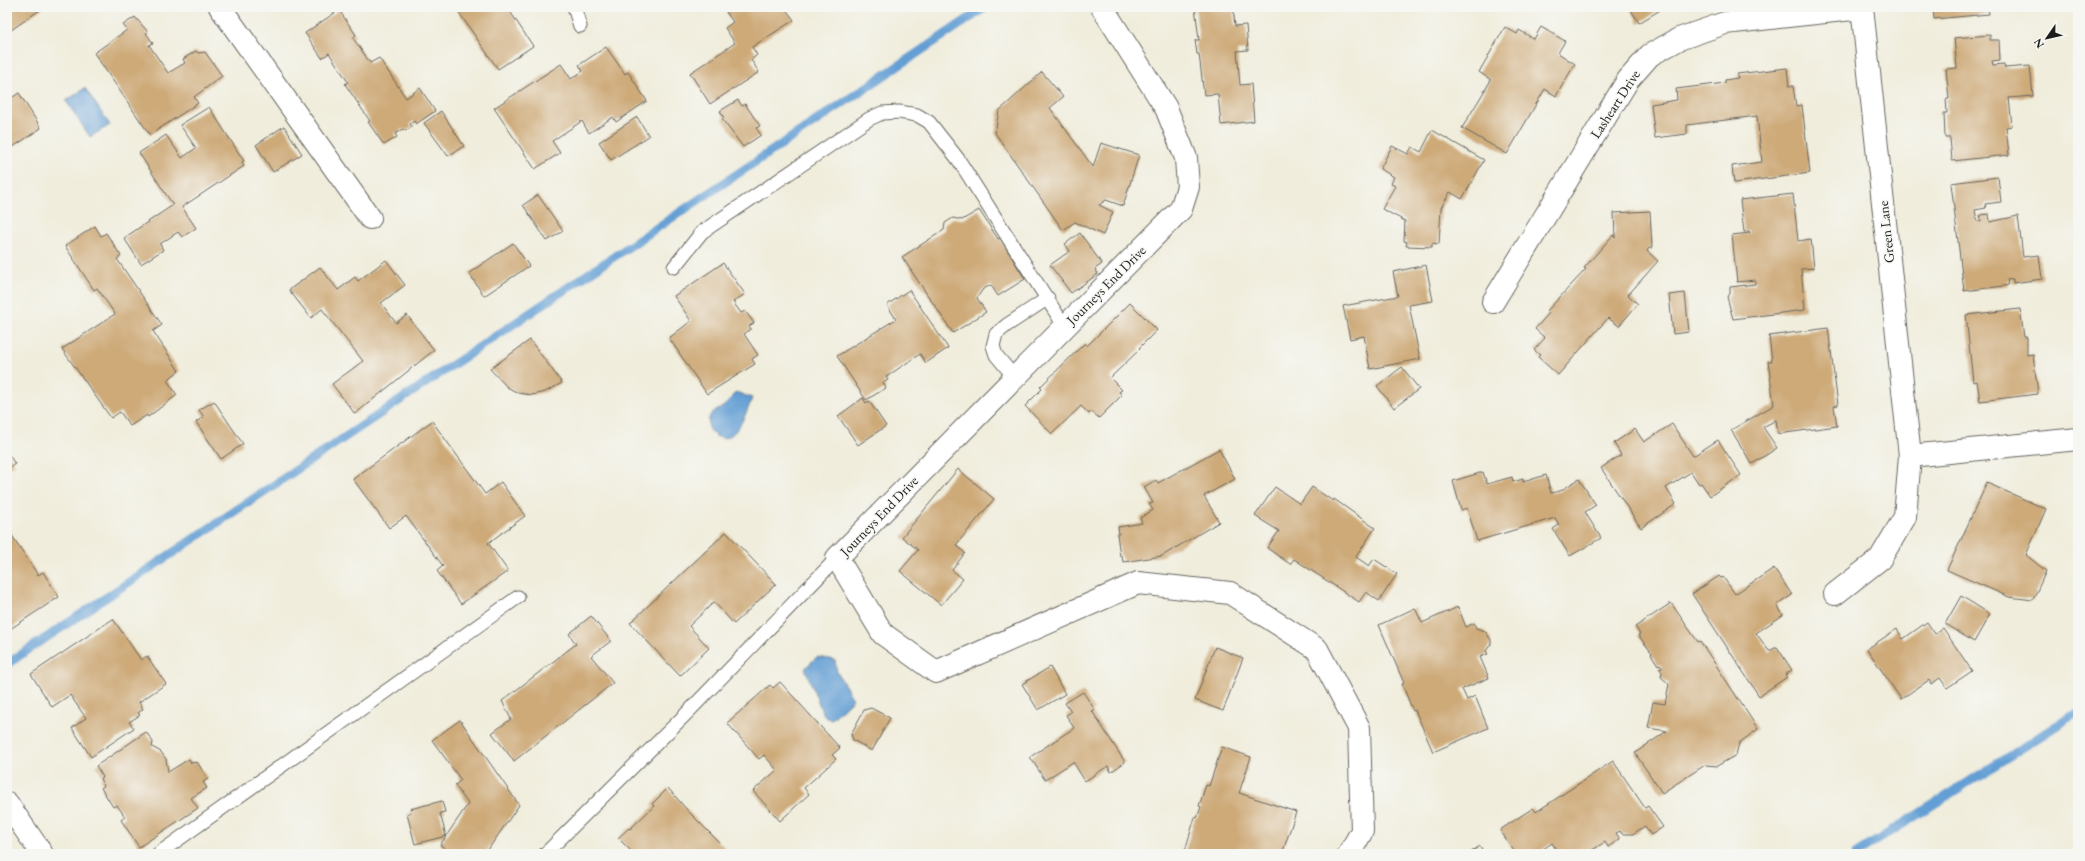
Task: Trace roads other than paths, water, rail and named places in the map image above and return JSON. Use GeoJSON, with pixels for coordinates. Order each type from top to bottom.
{"type":"FeatureCollection","features":[{"type":"Feature","properties":{"kind":"street"},"geometry":{"type":"LineString","coordinates":[[220,7],[370,218]]}},
{"type":"Feature","properties":{"kind":"street","name":"Journeys End Drive"},"geometry":{"type":"LineString","coordinates":[[1102,7],[1166,108],[1186,158],[1188,187],[1181,209],[837,558],[883,634],[936,672],[1138,583],[1230,592],[1317,649],[1359,728],[1362,831],[1349,854]]}},
{"type":"Feature","properties":{"kind":"street","name":"Lasheart Drive"},"geometry":{"type":"LineString","coordinates":[[1493,302],[1628,80],[1650,55],[1679,39],[1725,23],[1862,8]]}},
{"type":"Feature","properties":{"kind":"street","name":"Green Lane"},"geometry":{"type":"LineString","coordinates":[[1835,594],[1880,559],[1905,517],[1910,456],[1862,8]]}},
{"type":"Feature","properties":{"kind":"street"},"geometry":{"type":"LineString","coordinates":[[1910,456],[2078,439]]}},
{"type":"Feature","properties":{"kind":"street"},"geometry":{"type":"LineString","coordinates":[[7,803],[42,854]]}},
{"type":"Feature","properties":{"kind":"lane"},"geometry":{"type":"LineString","coordinates":[[574,7],[580,26]]}},
{"type":"Feature","properties":{"kind":"lane"},"geometry":{"type":"LineString","coordinates":[[674,267],[702,232],[737,207],[869,119],[882,113],[899,112],[917,115],[929,122],[944,139],[1048,298],[1065,327]]}},
{"type":"Feature","properties":{"kind":"lane"},"geometry":{"type":"LineString","coordinates":[[1015,378],[996,355],[994,346],[996,334],[1048,298]]}},
{"type":"Feature","properties":{"kind":"lane"},"geometry":{"type":"LineString","coordinates":[[545,854],[690,711],[837,558]]}},
{"type":"Feature","properties":{"kind":"lane"},"geometry":{"type":"LineString","coordinates":[[158,854],[518,597]]}},
{"type":"Feature","properties":{"kind":"water"},"geometry":{"type":"Polygon","coordinates":[[[85,88],[110,125],[90,137],[66,101],[85,88]]]}},
{"type":"Feature","properties":{"kind":"water"},"geometry":{"type":"Polygon","coordinates":[[[736,392],[752,398],[746,414],[742,422],[731,435],[724,438],[717,436],[709,430],[709,418],[713,412],[724,406],[736,392]]]}},
{"type":"Feature","properties":{"kind":"water"},"geometry":{"type":"Polygon","coordinates":[[[817,657],[835,660],[837,672],[853,699],[832,719],[827,718],[822,712],[805,668],[817,657]]]}},
{"type":"Feature","properties":{"kind":"waterway"},"geometry":{"type":"LineString","coordinates":[[7,664],[986,7]]}},
{"type":"Feature","properties":{"kind":"waterway"},"geometry":{"type":"LineString","coordinates":[[1856,854],[2078,712]]}}]}
